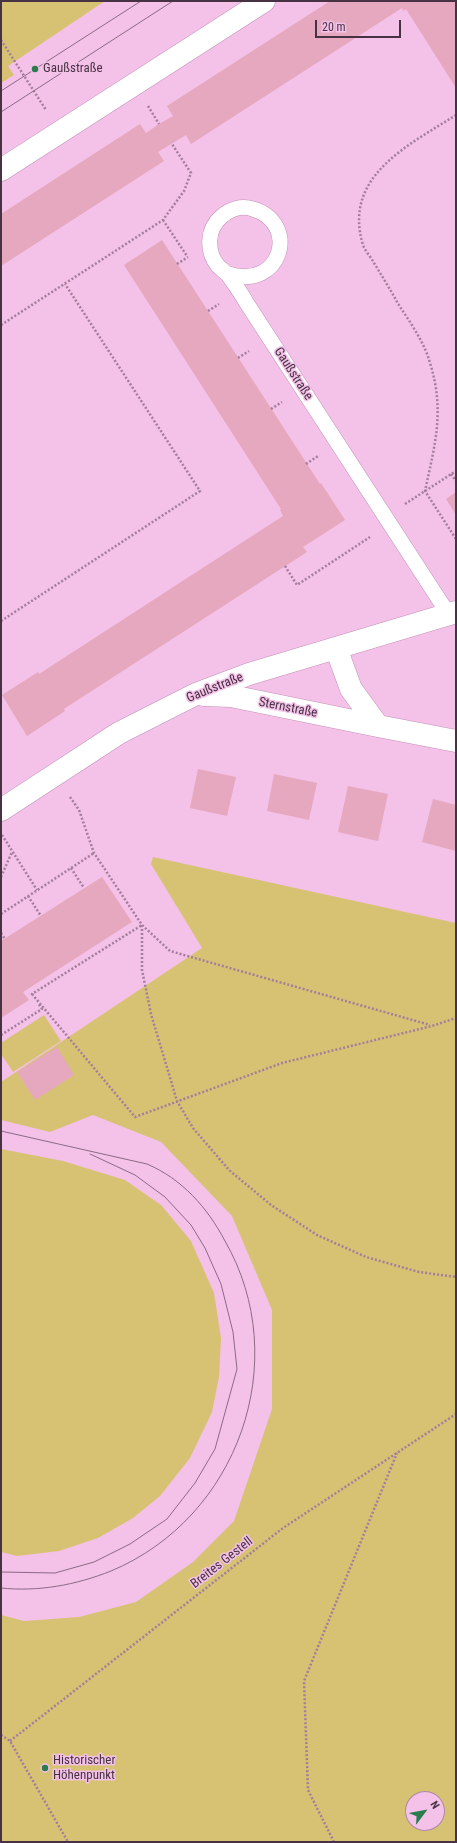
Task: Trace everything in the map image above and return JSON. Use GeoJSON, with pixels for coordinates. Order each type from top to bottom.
{"type":"FeatureCollection","features":[{"type":"Feature","properties":{"kind":"street"},"geometry":{"type":"LineString","coordinates":[[1,170],[264,1]]}},
{"type":"Feature","properties":{"kind":"street","name":"Gaußstraße"},"geometry":{"type":"LineString","coordinates":[[1,810],[119,733],[196,694],[249,674],[453,613]]}},
{"type":"Feature","properties":{"kind":"street"},"geometry":{"type":"LineString","coordinates":[[336,648],[351,689],[378,726]]}},
{"type":"Feature","properties":{"kind":"street","name":"Sternstraße"},"geometry":{"type":"LineString","coordinates":[[196,694],[231,696],[456,741]]}},
{"type":"Feature","properties":{"kind":"lane","name":"Gaußstraße"},"geometry":{"type":"LineString","coordinates":[[228,274],[240,278],[252,277],[264,272],[273,264],[279,247],[278,229],[271,219],[261,211],[249,208],[237,208],[226,213],[216,221],[211,232],[209,244],[212,256],[219,266],[228,274],[386,516],[453,613]]}},
{"type":"Feature","properties":{"kind":"path"},"geometry":{"type":"LineString","coordinates":[[1,40],[61,132]]}},
{"type":"Feature","properties":{"kind":"path"},"geometry":{"type":"LineString","coordinates":[[456,115],[394,156],[378,170],[366,190],[359,218],[364,246],[416,334],[432,368],[438,394],[438,428],[425,491],[456,539]]}},
{"type":"Feature","properties":{"kind":"path"},"geometry":{"type":"LineString","coordinates":[[1,325],[163,220],[181,195],[191,173],[172,144]]}},
{"type":"Feature","properties":{"kind":"path"},"geometry":{"type":"LineString","coordinates":[[163,220],[192,263]]}},
{"type":"Feature","properties":{"kind":"path"},"geometry":{"type":"LineString","coordinates":[[177,264],[188,257]]}},
{"type":"Feature","properties":{"kind":"path"},"geometry":{"type":"LineString","coordinates":[[1,621],[200,491],[65,284]]}},
{"type":"Feature","properties":{"kind":"path"},"geometry":{"type":"LineString","coordinates":[[215,298],[222,310]]}},
{"type":"Feature","properties":{"kind":"path"},"geometry":{"type":"LineString","coordinates":[[208,311],[218,304]]}},
{"type":"Feature","properties":{"kind":"path"},"geometry":{"type":"LineString","coordinates":[[245,346],[253,358]]}},
{"type":"Feature","properties":{"kind":"path"},"geometry":{"type":"LineString","coordinates":[[238,358],[249,351]]}},
{"type":"Feature","properties":{"kind":"path"},"geometry":{"type":"LineString","coordinates":[[278,395],[286,408]]}},
{"type":"Feature","properties":{"kind":"path"},"geometry":{"type":"LineString","coordinates":[[271,409],[282,402]]}},
{"type":"Feature","properties":{"kind":"path"},"geometry":{"type":"LineString","coordinates":[[314,450],[322,463]]}},
{"type":"Feature","properties":{"kind":"path"},"geometry":{"type":"LineString","coordinates":[[306,464],[318,456]]}},
{"type":"Feature","properties":{"kind":"path"},"geometry":{"type":"LineString","coordinates":[[285,566],[297,585],[370,537],[365,529],[456,471]]}},
{"type":"Feature","properties":{"kind":"path"},"geometry":{"type":"LineString","coordinates":[[451,474],[456,481]]}},
{"type":"Feature","properties":{"kind":"path"},"geometry":{"type":"LineString","coordinates":[[56,774],[79,810],[94,853],[142,925],[170,952],[432,1026]]}},
{"type":"Feature","properties":{"kind":"path"},"geometry":{"type":"LineString","coordinates":[[1,834],[37,890]]}},
{"type":"Feature","properties":{"kind":"path"},"geometry":{"type":"LineString","coordinates":[[1,877],[12,852]]}},
{"type":"Feature","properties":{"kind":"path"},"geometry":{"type":"LineString","coordinates":[[1,914],[94,853]]}},
{"type":"Feature","properties":{"kind":"path"},"geometry":{"type":"LineString","coordinates":[[71,868],[84,888]]}},
{"type":"Feature","properties":{"kind":"path"},"geometry":{"type":"LineString","coordinates":[[28,896],[40,916]]}},
{"type":"Feature","properties":{"kind":"path"},"geometry":{"type":"LineString","coordinates":[[32,994],[142,925]]}},
{"type":"Feature","properties":{"kind":"path"},"geometry":{"type":"LineString","coordinates":[[142,925],[142,970],[151,1014],[177,1101],[193,1128],[229,1170],[270,1205],[317,1235],[366,1257],[419,1272],[456,1277]]}},
{"type":"Feature","properties":{"kind":"path"},"geometry":{"type":"LineString","coordinates":[[1,933],[5,939]]}},
{"type":"Feature","properties":{"kind":"path"},"geometry":{"type":"LineString","coordinates":[[1,1035],[42,1009],[32,994]]}},
{"type":"Feature","properties":{"kind":"path"},"geometry":{"type":"LineString","coordinates":[[32,994],[135,1117],[282,1063],[432,1026],[456,1018]]}},
{"type":"Feature","properties":{"kind":"path","name":"Breites Gestell"},"geometry":{"type":"LineString","coordinates":[[10,1741],[283,1528],[456,1414]]}},
{"type":"Feature","properties":{"kind":"path"},"geometry":{"type":"LineString","coordinates":[[334,1842],[308,1790],[304,1681],[398,1453]]}},
{"type":"Feature","properties":{"kind":"path"},"geometry":{"type":"LineString","coordinates":[[1,1735],[10,1741],[68,1842]]}},
{"type":"Feature","properties":{"kind":"shaded area"},"geometry":{"type":"Polygon","coordinates":[[[1,1],[105,1],[8,66],[14,75],[1,83],[1,1]]]}},
{"type":"Feature","properties":{"kind":"shaded area"},"geometry":{"type":"Polygon","coordinates":[[[153,857],[456,923],[456,1842],[1,1842],[1,1615],[24,1621],[79,1617],[136,1602],[193,1562],[234,1521],[272,1409],[272,1310],[232,1216],[161,1142],[93,1115],[50,1132],[1,1120],[1,1082],[202,948],[151,864],[153,857]]]}},
{"type":"Feature","properties":{"kind":"shaded area"},"geometry":{"type":"Polygon","coordinates":[[[44,1015],[61,1041],[13,1072],[1,1054],[1,1043],[44,1015]]]}},
{"type":"Feature","properties":{"kind":"shaded area"},"geometry":{"type":"Polygon","coordinates":[[[1,1149],[63,1161],[125,1180],[161,1205],[191,1241],[214,1293],[221,1338],[219,1377],[212,1412],[190,1458],[160,1496],[133,1518],[98,1538],[59,1551],[17,1556],[1,1552],[1,1149]]]}},
{"type":"Feature","properties":{"kind":"building"},"geometry":{"type":"Polygon","coordinates":[[[330,1],[454,1],[456,5],[456,88],[406,9],[403,11],[402,8],[191,144],[186,135],[158,152],[164,161],[1,266],[1,214],[140,124],[146,133],[173,116],[167,106],[330,1]]]}},
{"type":"Feature","properties":{"kind":"building"},"geometry":{"type":"Polygon","coordinates":[[[162,240],[320,484],[321,483],[345,520],[303,547],[307,552],[70,705],[64,709],[65,711],[27,736],[2,695],[38,672],[39,674],[283,516],[280,510],[281,509],[124,265],[162,240]]]}},
{"type":"Feature","properties":{"kind":"building"},"geometry":{"type":"Polygon","coordinates":[[[456,492],[456,515],[446,499],[456,492]]]}},
{"type":"Feature","properties":{"kind":"building"},"geometry":{"type":"Polygon","coordinates":[[[198,769],[236,777],[227,816],[190,808],[198,769]]]}},
{"type":"Feature","properties":{"kind":"building"},"geometry":{"type":"Polygon","coordinates":[[[274,774],[317,783],[309,820],[267,811],[274,774]]]}},
{"type":"Feature","properties":{"kind":"building"},"geometry":{"type":"Polygon","coordinates":[[[348,786],[388,794],[378,841],[338,832],[348,786]]]}},
{"type":"Feature","properties":{"kind":"building"},"geometry":{"type":"Polygon","coordinates":[[[433,799],[456,805],[456,851],[422,842],[433,799]]]}},
{"type":"Feature","properties":{"kind":"building"},"geometry":{"type":"Polygon","coordinates":[[[102,877],[132,922],[23,992],[29,1000],[1,1018],[1,941],[102,877]]]}},
{"type":"Feature","properties":{"kind":"building"},"geometry":{"type":"Polygon","coordinates":[[[57,1047],[74,1075],[35,1100],[17,1072],[57,1047]]]}},
{"type":"Feature","properties":{"kind":"tram line"},"geometry":{"type":"LineString","coordinates":[[1,91],[141,1]]}},
{"type":"Feature","properties":{"kind":"tram line"},"geometry":{"type":"LineString","coordinates":[[1,112],[173,1]]}},
{"type":"Feature","properties":{"kind":"tram line"},"geometry":{"type":"LineString","coordinates":[[1,1131],[147,1164],[160,1170],[182,1186],[202,1206],[225,1241],[245,1287],[254,1336],[253,1384],[242,1431],[221,1475],[192,1514],[155,1547],[111,1571],[71,1584],[29,1589],[1,1588]]}},
{"type":"Feature","properties":{"kind":"tram line"},"geometry":{"type":"LineString","coordinates":[[1,1572],[55,1573],[94,1562],[130,1544],[167,1519],[195,1483],[215,1449],[237,1369],[233,1332],[221,1284],[205,1248],[191,1225],[165,1197],[135,1175],[90,1154]]}},
{"type":"Feature","properties":{"kind":"place","name":"Gaußstraße"},"geometry":{"type":"Point","coordinates":[35,69]}},
{"type":"Feature","properties":{"kind":"place","name":"Historischer Höhenpunkt"},"geometry":{"type":"Point","coordinates":[45,1768]}}]}
